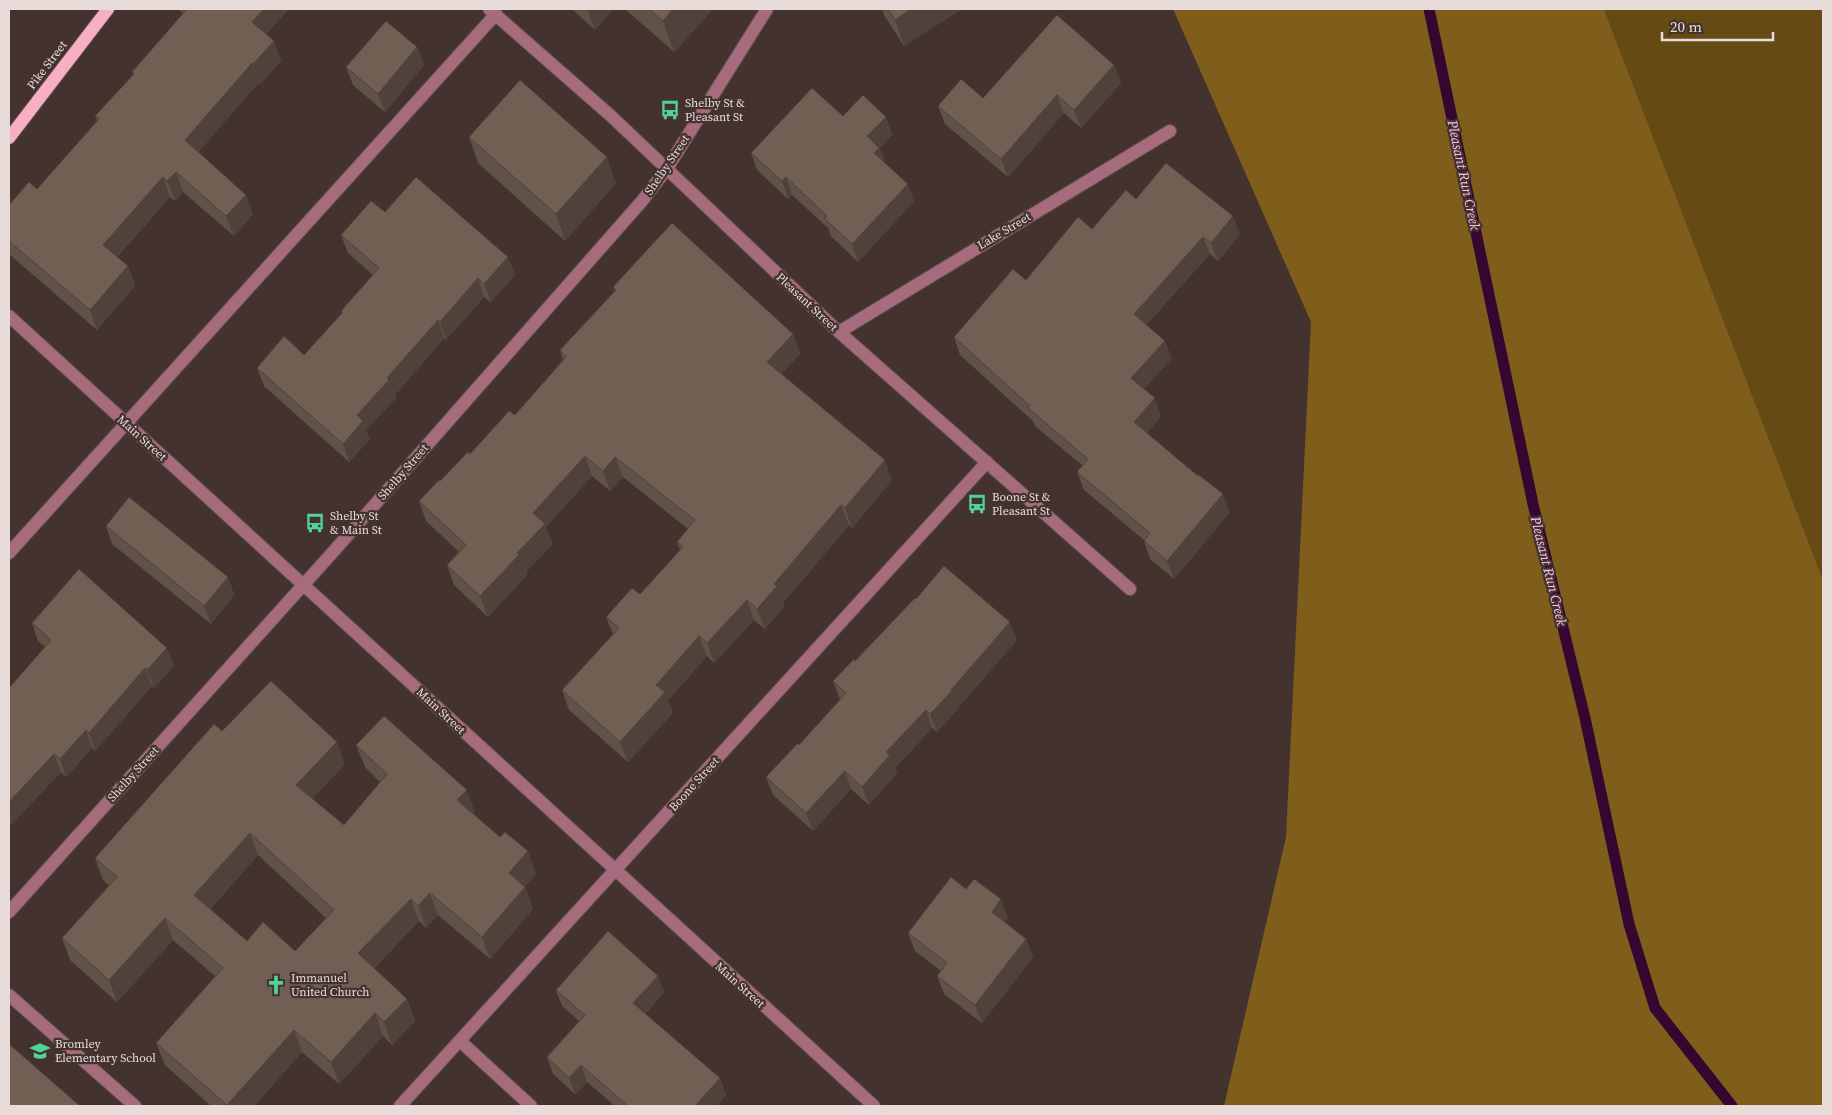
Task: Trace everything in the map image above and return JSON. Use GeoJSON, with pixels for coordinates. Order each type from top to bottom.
{"type":"FeatureCollection","features":[{"type":"Feature","properties":{"kind":"main road","name":"Pike Street"},"geometry":{"type":"LineString","coordinates":[[9,138],[108,9]]}},
{"type":"Feature","properties":{"kind":"street","name":"Shelby Street"},"geometry":{"type":"LineString","coordinates":[[9,912],[304,585],[636,209],[666,170],[767,9]]}},
{"type":"Feature","properties":{"kind":"street","name":"Pleasant Street"},"geometry":{"type":"LineString","coordinates":[[492,12],[611,116],[666,170],[840,332],[1130,589]]}},
{"type":"Feature","properties":{"kind":"street"},"geometry":{"type":"LineString","coordinates":[[9,553],[127,424],[492,12]]}},
{"type":"Feature","properties":{"kind":"street","name":"Lake Street"},"geometry":{"type":"LineString","coordinates":[[840,332],[1170,131]]}},
{"type":"Feature","properties":{"kind":"street","name":"Main Street"},"geometry":{"type":"LineString","coordinates":[[9,316],[874,1106]]}},
{"type":"Feature","properties":{"kind":"street","name":"Boone Street"},"geometry":{"type":"LineString","coordinates":[[400,1106],[987,462]]}},
{"type":"Feature","properties":{"kind":"street"},"geometry":{"type":"LineString","coordinates":[[9,995],[135,1106]]}},
{"type":"Feature","properties":{"kind":"street"},"geometry":{"type":"LineString","coordinates":[[460,1041],[531,1106]]}},
{"type":"Feature","properties":{"kind":"shaded area"},"geometry":{"type":"Polygon","coordinates":[[[1173,9],[1604,9],[1823,580],[1823,1106],[1224,1106],[1286,837],[1311,322],[1173,9]]]}},
{"type":"Feature","properties":{"kind":"shaded area"},"geometry":{"type":"Polygon","coordinates":[[[1604,9],[1823,9],[1823,580],[1604,9]]]}},
{"type":"Feature","properties":{"kind":"building"},"geometry":{"type":"Polygon","coordinates":[[[187,9],[264,9],[252,22],[274,41],[252,63],[185,140],[246,195],[226,216],[176,172],[167,181],[163,177],[103,245],[128,266],[90,310],[9,241],[9,205],[29,182],[37,189],[99,119],[95,116],[134,74],[132,72],[187,9]]]}},
{"type":"Feature","properties":{"kind":"building"},"geometry":{"type":"Polygon","coordinates":[[[649,9],[673,9],[663,21],[649,9]]]}},
{"type":"Feature","properties":{"kind":"building"},"geometry":{"type":"Polygon","coordinates":[[[888,9],[911,9],[895,20],[888,9]]]}},
{"type":"Feature","properties":{"kind":"building"},"geometry":{"type":"Polygon","coordinates":[[[1057,15],[1114,65],[1074,110],[1057,95],[1001,159],[938,106],[961,79],[983,98],[1057,15]]]}},
{"type":"Feature","properties":{"kind":"building"},"geometry":{"type":"Polygon","coordinates":[[[386,21],[417,47],[378,94],[346,67],[386,21]]]}},
{"type":"Feature","properties":{"kind":"building"},"geometry":{"type":"Polygon","coordinates":[[[520,80],[607,157],[556,214],[469,137],[520,80]]]}},
{"type":"Feature","properties":{"kind":"building"},"geometry":{"type":"Polygon","coordinates":[[[812,88],[843,116],[863,95],[886,117],[867,136],[879,148],[874,153],[908,184],[852,244],[824,218],[827,216],[786,177],[782,181],[751,153],[812,88]]]}},
{"type":"Feature","properties":{"kind":"building"},"geometry":{"type":"Polygon","coordinates":[[[1166,163],[1233,216],[1211,243],[1203,237],[1134,314],[1165,341],[1131,378],[1155,398],[1134,422],[1198,476],[1223,494],[1167,561],[1144,541],[1150,533],[1077,472],[1088,459],[1028,408],[1030,406],[954,337],[1013,269],[1026,280],[1078,217],[1092,229],[1126,190],[1136,199],[1166,163]]]}},
{"type":"Feature","properties":{"kind":"building"},"geometry":{"type":"Polygon","coordinates":[[[416,177],[508,257],[484,284],[478,278],[440,322],[438,320],[387,378],[389,380],[357,415],[363,421],[343,444],[257,368],[284,336],[304,355],[343,312],[341,311],[379,268],[341,235],[371,201],[385,212],[416,177]]]}},
{"type":"Feature","properties":{"kind":"building"},"geometry":{"type":"Polygon","coordinates":[[[672,223],[793,334],[767,362],[885,460],[845,508],[841,505],[774,584],[777,586],[757,609],[747,600],[707,643],[699,636],[656,685],[665,692],[620,742],[562,690],[619,628],[606,617],[632,588],[640,594],[683,547],[677,542],[695,520],[615,457],[603,471],[585,456],[533,513],[545,524],[480,596],[447,565],[466,545],[419,501],[468,452],[470,454],[509,411],[515,415],[566,357],[560,350],[616,290],[613,287],[672,223]]]}},
{"type":"Feature","properties":{"kind":"building"},"geometry":{"type":"Polygon","coordinates":[[[129,497],[228,577],[204,606],[106,526],[129,497]]]}},
{"type":"Feature","properties":{"kind":"building"},"geometry":{"type":"Polygon","coordinates":[[[944,566],[1010,622],[952,691],[930,714],[926,710],[886,752],[890,755],[862,787],[845,771],[806,813],[766,777],[798,743],[799,745],[846,693],[833,681],[916,599],[944,566]]]}},
{"type":"Feature","properties":{"kind":"building"},"geometry":{"type":"Polygon","coordinates":[[[79,569],[167,648],[147,670],[145,668],[89,733],[86,730],[60,759],[54,754],[9,802],[9,688],[51,640],[32,623],[79,569]]]}},
{"type":"Feature","properties":{"kind":"building"},"geometry":{"type":"Polygon","coordinates":[[[271,681],[337,742],[296,785],[344,825],[387,774],[356,745],[384,716],[467,790],[457,800],[500,837],[505,832],[528,851],[509,873],[525,887],[482,937],[430,893],[418,906],[411,899],[358,953],[407,999],[384,1022],[375,1013],[331,1062],[294,1030],[227,1105],[156,1043],[223,968],[165,918],[109,980],[62,938],[117,877],[95,858],[214,724],[222,731],[271,681]],[[250,833],[194,895],[247,941],[263,922],[295,951],[334,910],[250,833]]]}},
{"type":"Feature","properties":{"kind":"building"},"geometry":{"type":"Polygon","coordinates":[[[951,877],[966,889],[974,879],[1001,899],[992,912],[1026,939],[975,1005],[937,976],[947,963],[908,933],[951,877]]]}},
{"type":"Feature","properties":{"kind":"building"},"geometry":{"type":"Polygon","coordinates":[[[608,931],[658,976],[633,1003],[720,1078],[695,1106],[628,1106],[581,1065],[569,1078],[547,1057],[585,1015],[556,990],[608,931]]]}},
{"type":"Feature","properties":{"kind":"building"},"geometry":{"type":"Polygon","coordinates":[[[9,1044],[80,1106],[9,1106],[9,1044]]]}},
{"type":"Feature","properties":{"kind":"waterway","name":"Pleasant Run Creek"},"geometry":{"type":"LineString","coordinates":[[1429,9],[1533,504],[1585,718],[1629,924],[1655,1008],[1732,1106]]}},
{"type":"Feature","properties":{"kind":"place","name":"Shelby St & Pleasant St"},"geometry":{"type":"Point","coordinates":[670,110]}},
{"type":"Feature","properties":{"kind":"place","name":"Boone St & Pleasant St"},"geometry":{"type":"Point","coordinates":[977,504]}},
{"type":"Feature","properties":{"kind":"place","name":"Shelby St & Main St"},"geometry":{"type":"Point","coordinates":[315,523]}},
{"type":"Feature","properties":{"kind":"place","name":"Immanuel United Church"},"geometry":{"type":"Point","coordinates":[276,985]}},
{"type":"Feature","properties":{"kind":"place","name":"Bromley Elementary School"},"geometry":{"type":"Point","coordinates":[40,1051]}}]}
